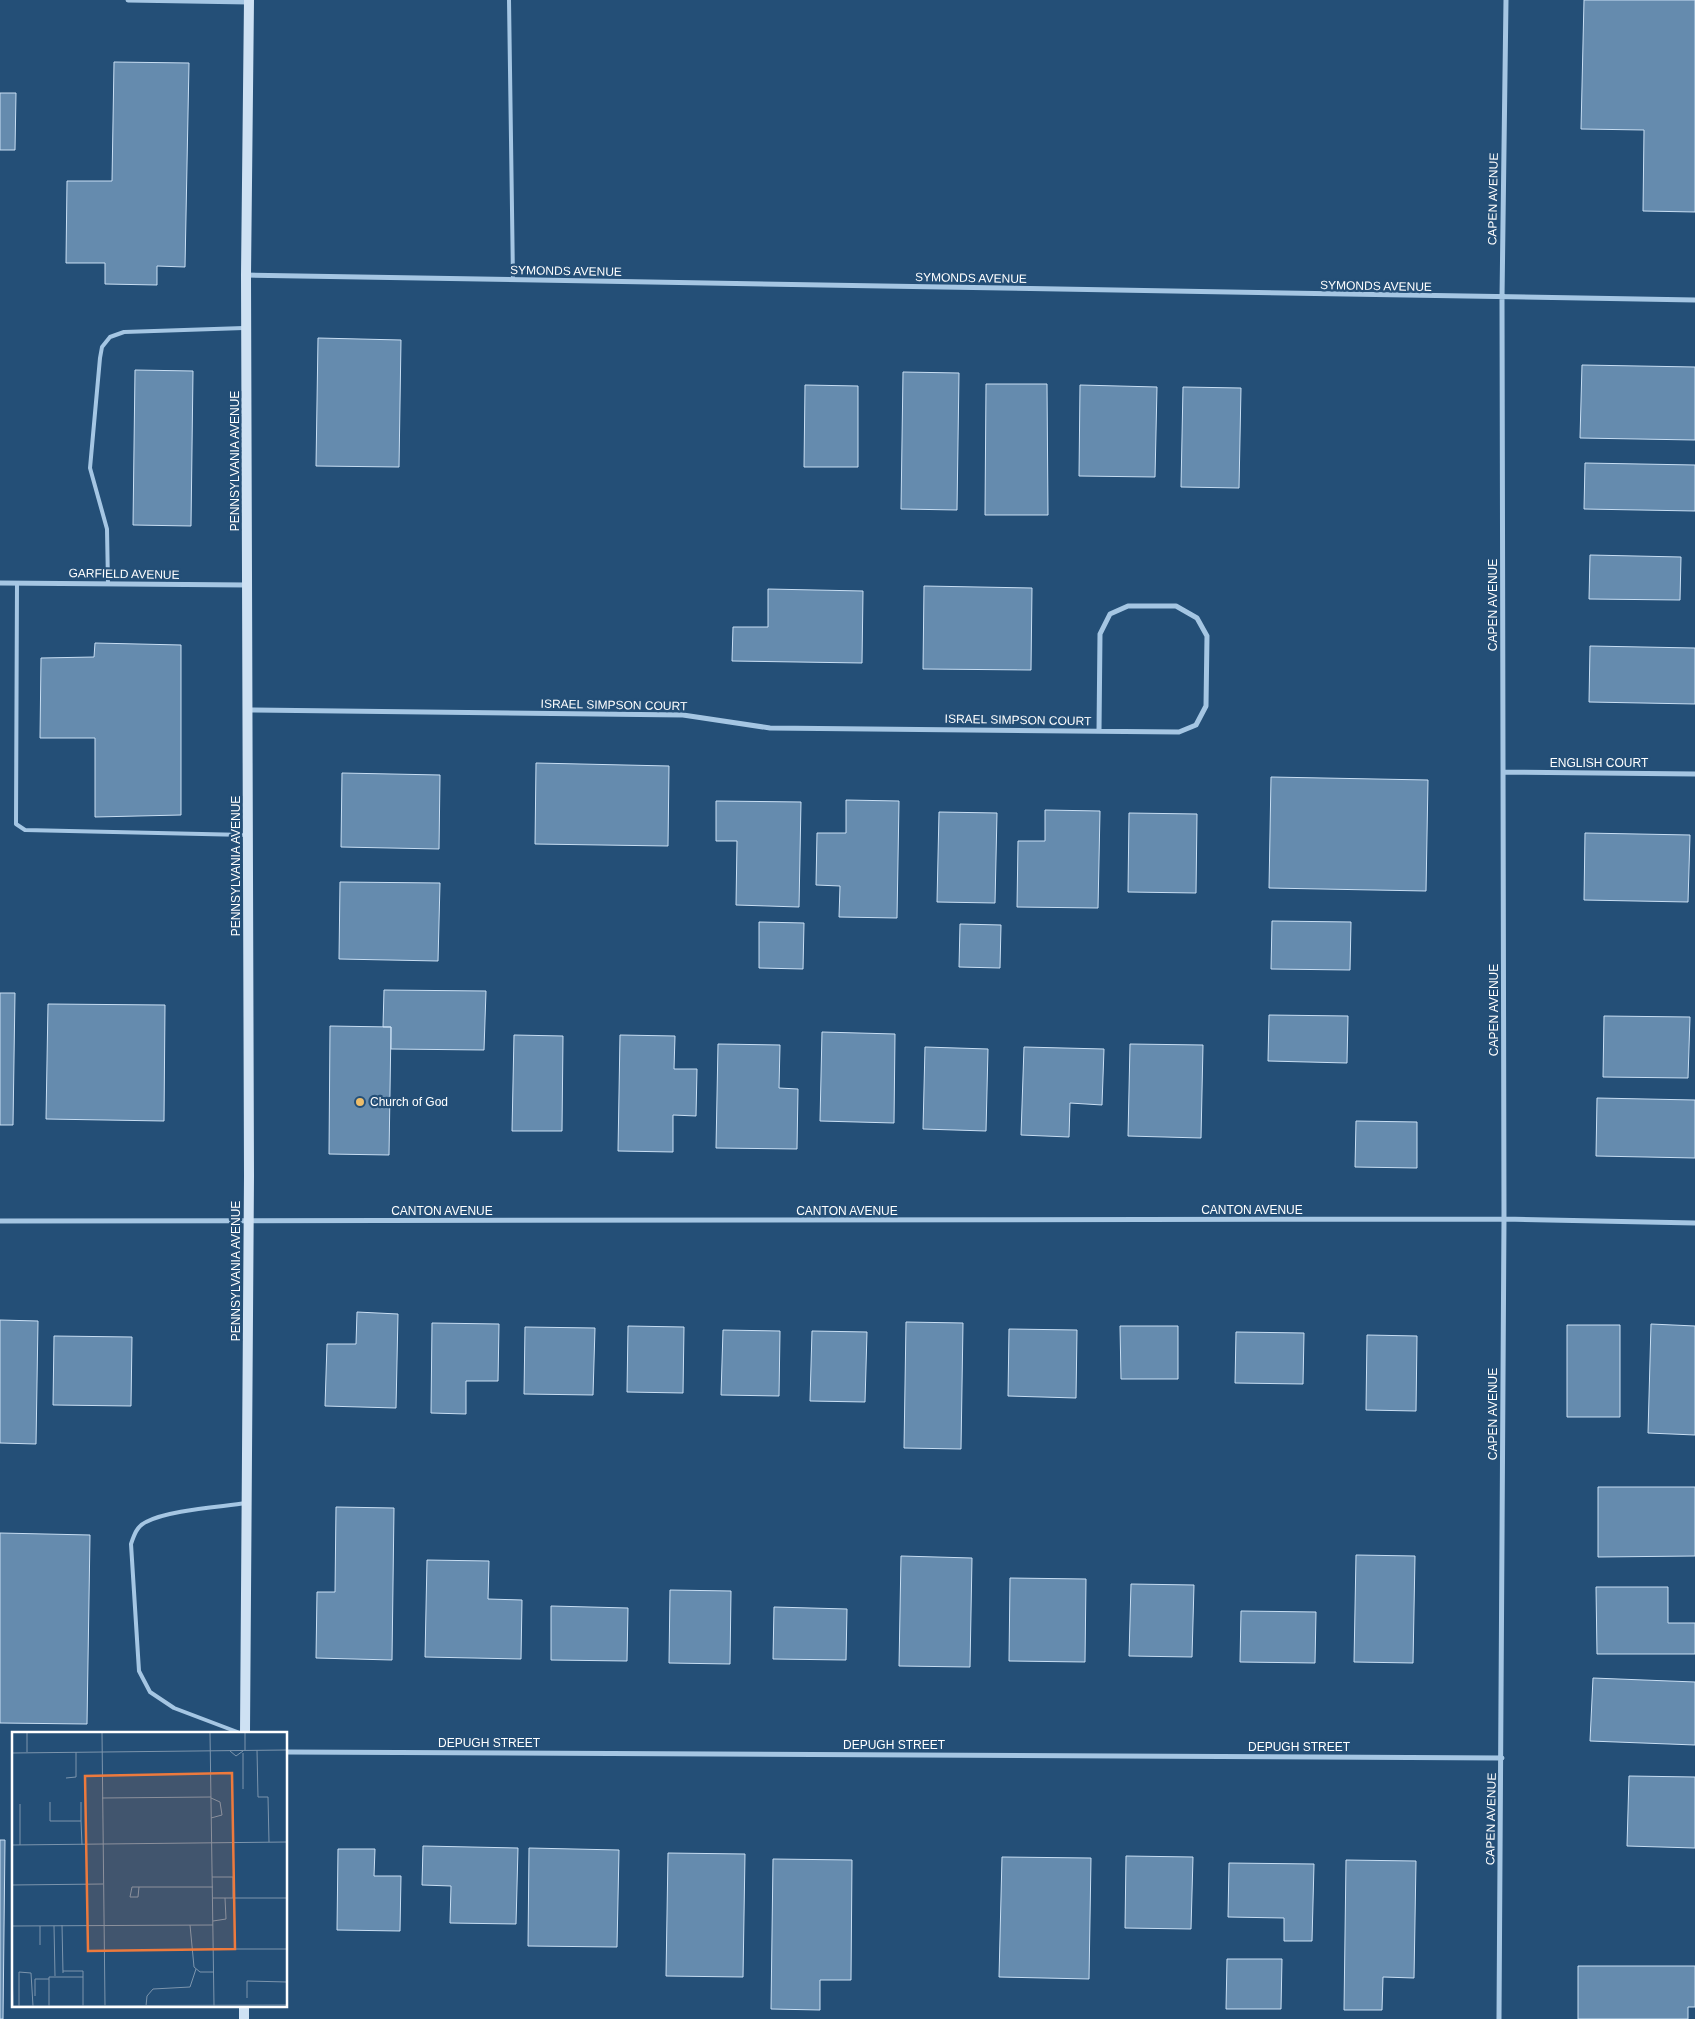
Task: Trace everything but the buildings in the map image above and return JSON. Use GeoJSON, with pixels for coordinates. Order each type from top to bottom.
{"type":"FeatureCollection","features":[{"type":"Feature","properties":{"kind":"street"},"geometry":{"type":"LineString","coordinates":[[128,0],[249,1]]}},
{"type":"Feature","properties":{"kind":"street","name":"CAPEN AVENUE"},"geometry":{"type":"LineString","coordinates":[[1499,2019],[1504,1219],[1502,298],[1506,0]]}},
{"type":"Feature","properties":{"kind":"street","name":"PENNSYLVANIA AVENUE"},"geometry":{"type":"LineString","coordinates":[[245,1732],[249,1221],[246,275],[249,1]]}},
{"type":"Feature","properties":{"kind":"street","name":"SYMONDS AVENUE"},"geometry":{"type":"LineString","coordinates":[[246,275],[1695,300]]}},
{"type":"Feature","properties":{"kind":"street","name":"GARFIELD AVENUE"},"geometry":{"type":"LineString","coordinates":[[0,583],[248,585]]}},
{"type":"Feature","properties":{"kind":"street","name":"ISRAEL SIMPSON COURT"},"geometry":{"type":"LineString","coordinates":[[248,710],[683,715],[770,728],[1179,732],[1196,725],[1206,706],[1207,636],[1197,618],[1176,606],[1128,606],[1110,614],[1100,634],[1099,731]]}},
{"type":"Feature","properties":{"kind":"street","name":"ENGLISH COURT"},"geometry":{"type":"LineString","coordinates":[[1503,772],[1695,774]]}},
{"type":"Feature","properties":{"kind":"street","name":"CANTON AVENUE"},"geometry":{"type":"LineString","coordinates":[[0,1221],[1504,1219],[1695,1223]]}},
{"type":"Feature","properties":{"kind":"street","name":"DEPUGH STREET"},"geometry":{"type":"LineString","coordinates":[[288,1752],[1502,1758]]}},
{"type":"Feature","properties":{"kind":"street"},"geometry":{"type":"LineString","coordinates":[[244,2006],[244,2019]]}},
{"type":"Feature","properties":{"kind":"lane"},"geometry":{"type":"LineString","coordinates":[[509,0],[513,280]]}},
{"type":"Feature","properties":{"kind":"lane"},"geometry":{"type":"LineString","coordinates":[[108,584],[107,530],[90,468],[97,375],[102,347],[110,337],[124,332],[247,328]]}},
{"type":"Feature","properties":{"kind":"lane"},"geometry":{"type":"LineString","coordinates":[[16,583],[16,824],[25,830],[248,835]]}},
{"type":"Feature","properties":{"kind":"lane"},"geometry":{"type":"LineString","coordinates":[[237,1732],[174,1708],[150,1692],[139,1671],[131,1544],[135,1532],[144,1522],[158,1517],[247,1503]]}},
{"type":"Feature","properties":{"kind":"place","name":"Church of God"},"geometry":{"type":"Point","coordinates":[360,1102]}}]}
